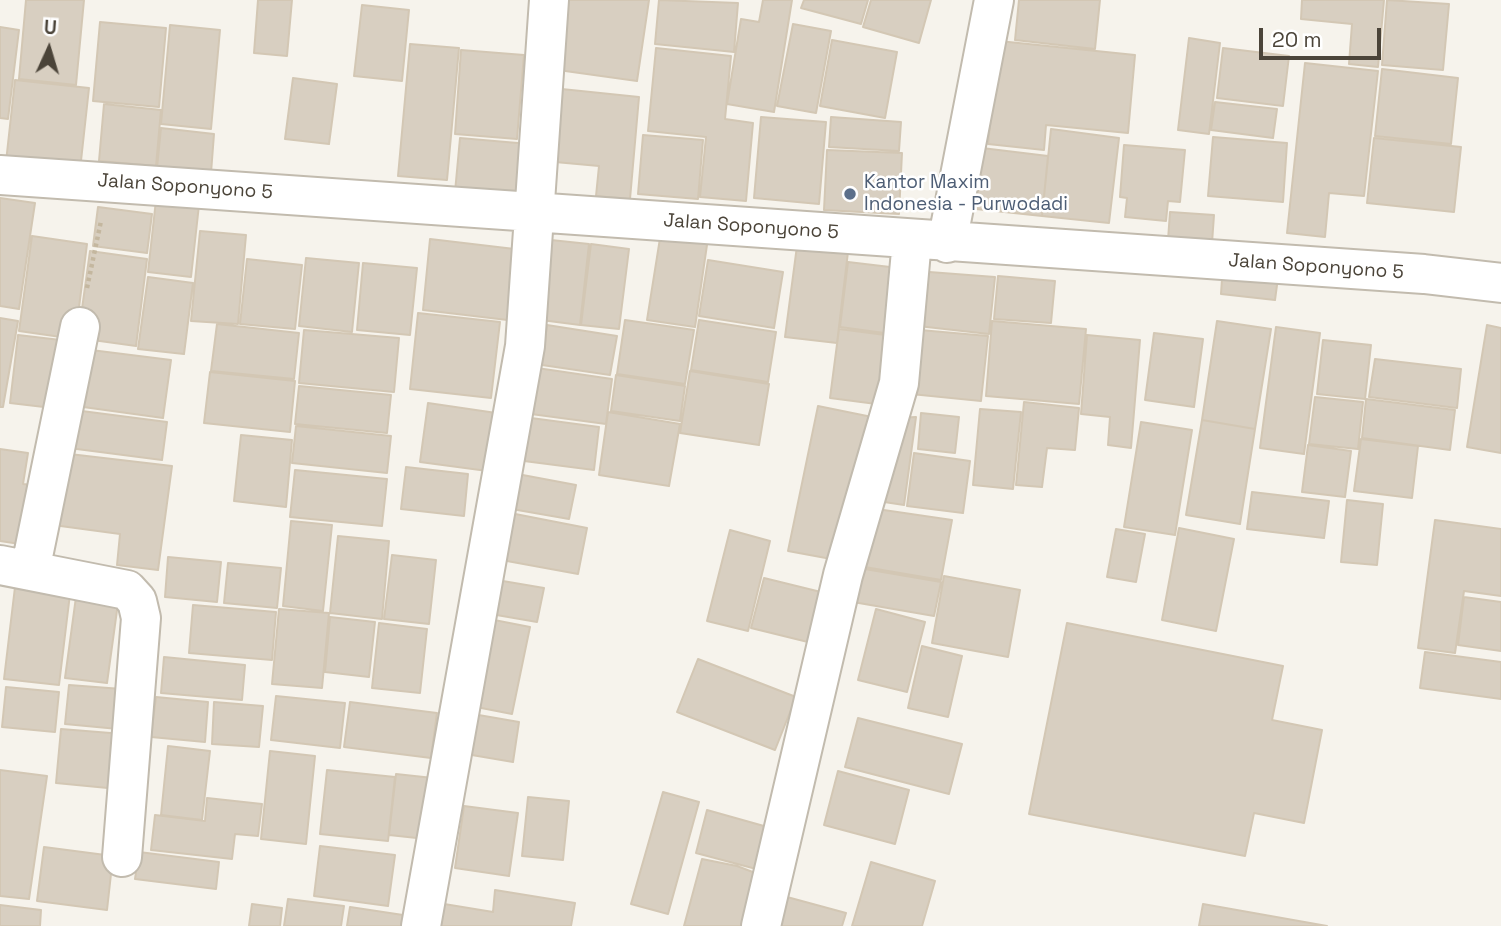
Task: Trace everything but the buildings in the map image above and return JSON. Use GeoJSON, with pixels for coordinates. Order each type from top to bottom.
{"type":"FeatureCollection","features":[{"type":"Feature","properties":{"kind":"street"},"geometry":{"type":"LineString","coordinates":[[421,926],[525,346],[549,0]]}},
{"type":"Feature","properties":{"kind":"street"},"geometry":{"type":"LineString","coordinates":[[761,926],[843,575],[899,383],[929,242],[994,0]]}},
{"type":"Feature","properties":{"kind":"street","name":"Jalan Soponyono 5"},"geometry":{"type":"LineString","coordinates":[[0,175],[536,211],[929,242],[1410,273],[1501,283]]}},
{"type":"Feature","properties":{"kind":"street"},"geometry":{"type":"LineString","coordinates":[[79,327],[15,568],[127,590],[137,601],[142,618],[122,857]]}},
{"type":"Feature","properties":{"kind":"path"},"geometry":{"type":"LineString","coordinates":[[79,327],[109,182]]}},
{"type":"Feature","properties":{"kind":"place","name":"Kantor Maxim Indonesia - Purwodadi"},"geometry":{"type":"Point","coordinates":[850,194]}}]}
